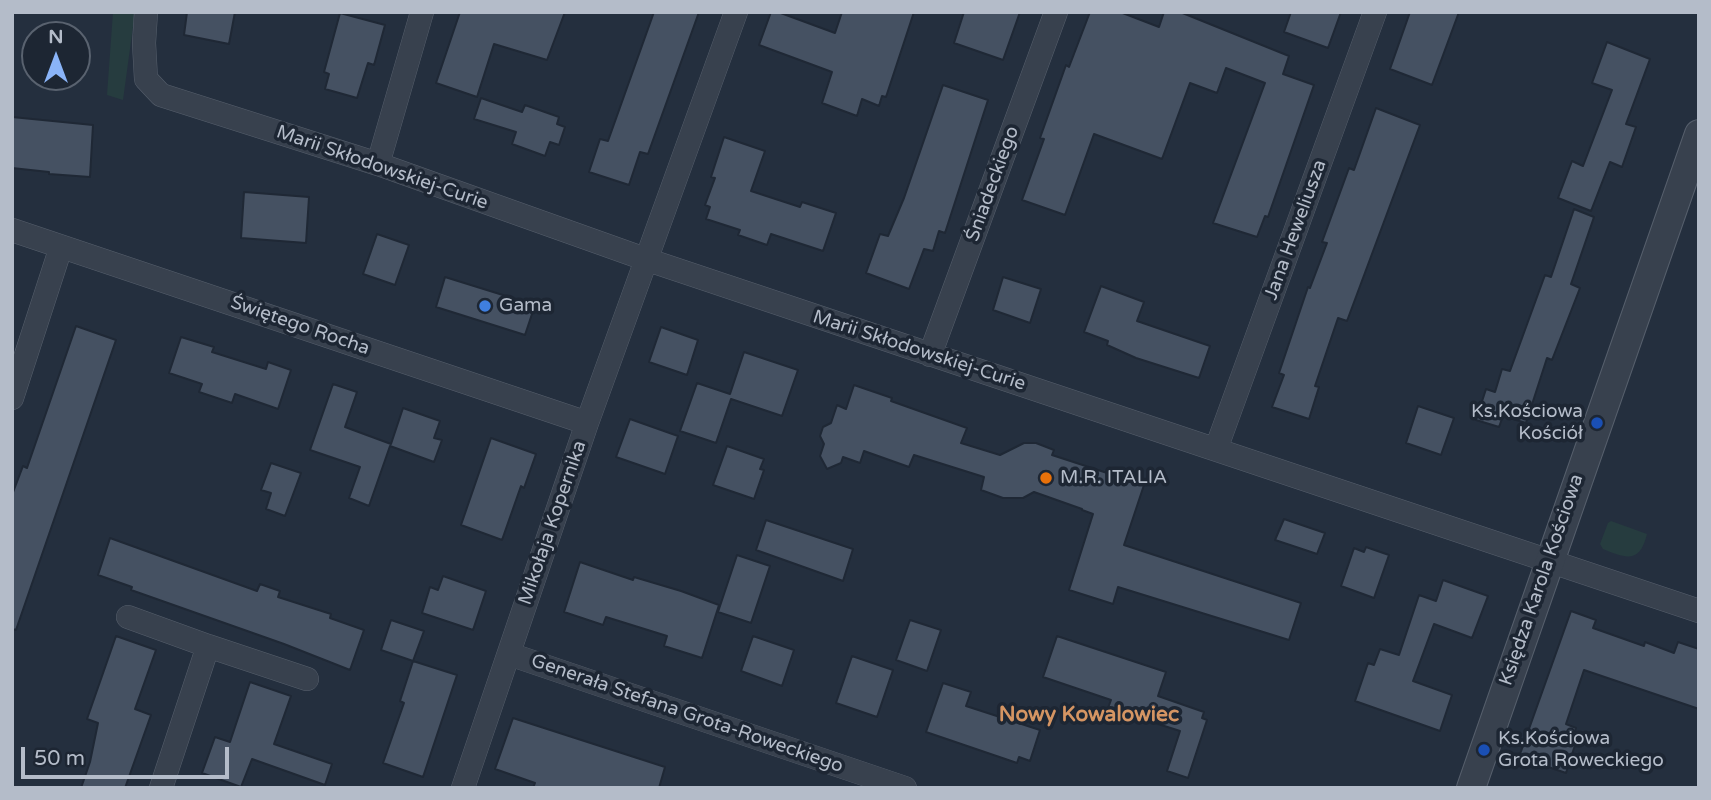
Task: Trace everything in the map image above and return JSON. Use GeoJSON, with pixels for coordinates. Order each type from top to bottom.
{"type":"FeatureCollection","features":[{"type":"Feature","properties":{"kind":"street","name":"Marii Skłodowskiej-Curie"},"geometry":{"type":"LineString","coordinates":[[146,12],[146,79],[161,95],[378,164],[645,259],[1699,611]]}},
{"type":"Feature","properties":{"kind":"street"},"geometry":{"type":"LineString","coordinates":[[378,164],[422,12]]}},
{"type":"Feature","properties":{"kind":"street","name":"Mikołaja Kopernika"},"geometry":{"type":"LineString","coordinates":[[463,788],[587,423],[736,12]]}},
{"type":"Feature","properties":{"kind":"street","name":"Śniadeckiego"},"geometry":{"type":"LineString","coordinates":[[930,355],[1056,12]]}},
{"type":"Feature","properties":{"kind":"street","name":"Jana Heweliusza"},"geometry":{"type":"LineString","coordinates":[[1216,449],[1375,12]]}},
{"type":"Feature","properties":{"kind":"street","name":"Księdza Karola Kościowa"},"geometry":{"type":"LineString","coordinates":[[1471,788],[1699,134]]}},
{"type":"Feature","properties":{"kind":"street","name":"Świętego Rocha"},"geometry":{"type":"LineString","coordinates":[[12,230],[587,423]]}},
{"type":"Feature","properties":{"kind":"street"},"geometry":{"type":"LineString","coordinates":[[12,398],[61,247]]}},
{"type":"Feature","properties":{"kind":"street"},"geometry":{"type":"LineString","coordinates":[[128,617],[307,679]]}},
{"type":"Feature","properties":{"kind":"street"},"geometry":{"type":"LineString","coordinates":[[161,788],[208,646]]}},
{"type":"Feature","properties":{"kind":"street","name":"Generała Stefana Grota-Roweckiego"},"geometry":{"type":"LineString","coordinates":[[509,654],[905,788]]}},
{"type":"Feature","properties":{"kind":"green space"},"geometry":{"type":"Polygon","coordinates":[[[113,12],[135,12],[123,100],[107,95],[113,12]]]}},
{"type":"Feature","properties":{"kind":"green space"},"geometry":{"type":"Polygon","coordinates":[[[1611,521],[1647,534],[1641,550],[1626,556],[1603,549],[1600,544],[1611,521]]]}},
{"type":"Feature","properties":{"kind":"building"},"geometry":{"type":"Polygon","coordinates":[[[187,12],[235,12],[229,44],[184,35],[187,12]]]}},
{"type":"Feature","properties":{"kind":"building"},"geometry":{"type":"Polygon","coordinates":[[[460,12],[565,12],[547,60],[494,44],[477,97],[436,83],[460,12]]]}},
{"type":"Feature","properties":{"kind":"building"},"geometry":{"type":"Polygon","coordinates":[[[654,12],[699,12],[648,154],[640,152],[629,185],[589,172],[600,139],[608,141],[654,12]]]}},
{"type":"Feature","properties":{"kind":"building"},"geometry":{"type":"Polygon","coordinates":[[[771,12],[778,12],[835,33],[842,12],[914,12],[886,97],[882,96],[879,106],[862,99],[857,116],[822,103],[832,72],[759,45],[771,12]]]}},
{"type":"Feature","properties":{"kind":"building"},"geometry":{"type":"Polygon","coordinates":[[[964,12],[1020,12],[1003,60],[954,43],[964,12]]]}},
{"type":"Feature","properties":{"kind":"building"},"geometry":{"type":"Polygon","coordinates":[[[1090,12],[1120,12],[1159,27],[1164,12],[1180,12],[1289,56],[1283,74],[1314,85],[1268,217],[1265,216],[1257,237],[1213,223],[1265,83],[1226,68],[1217,93],[1190,83],[1162,159],[1094,134],[1065,215],[1022,200],[1066,65],[1069,67],[1090,12]]]}},
{"type":"Feature","properties":{"kind":"building"},"geometry":{"type":"Polygon","coordinates":[[[1291,12],[1341,12],[1328,48],[1284,32],[1291,12]]]}},
{"type":"Feature","properties":{"kind":"building"},"geometry":{"type":"Polygon","coordinates":[[[1410,12],[1459,12],[1432,85],[1390,69],[1410,12]]]}},
{"type":"Feature","properties":{"kind":"building"},"geometry":{"type":"Polygon","coordinates":[[[340,13],[385,25],[374,65],[368,63],[357,98],[325,89],[329,74],[324,72],[340,13]]]}},
{"type":"Feature","properties":{"kind":"building"},"geometry":{"type":"Polygon","coordinates":[[[1607,42],[1650,59],[1626,124],[1636,127],[1622,167],[1610,162],[1591,211],[1558,198],[1572,161],[1583,166],[1612,90],[1592,83],[1607,42]]]}},
{"type":"Feature","properties":{"kind":"building"},"geometry":{"type":"Polygon","coordinates":[[[943,85],[988,100],[945,233],[939,231],[933,251],[924,249],[909,289],[866,273],[880,234],[888,236],[904,198],[943,85]]]}},
{"type":"Feature","properties":{"kind":"building"},"geometry":{"type":"Polygon","coordinates":[[[481,98],[522,112],[525,105],[559,117],[557,124],[565,127],[559,145],[550,142],[545,156],[512,144],[516,132],[474,119],[481,98]]]}},
{"type":"Feature","properties":{"kind":"building"},"geometry":{"type":"Polygon","coordinates":[[[1376,108],[1420,125],[1347,321],[1338,318],[1315,386],[1319,387],[1309,419],[1272,407],[1284,375],[1279,373],[1308,287],[1310,288],[1327,243],[1322,242],[1349,168],[1354,170],[1376,108]]]}},
{"type":"Feature","properties":{"kind":"building"},"geometry":{"type":"Polygon","coordinates":[[[12,117],[93,125],[90,177],[12,168],[12,117]]]}},
{"type":"Feature","properties":{"kind":"building"},"geometry":{"type":"Polygon","coordinates":[[[724,137],[765,151],[751,191],[800,207],[802,202],[836,213],[823,251],[771,234],[767,245],[738,235],[740,230],[706,219],[710,207],[705,205],[715,178],[711,177],[724,137]]]}},
{"type":"Feature","properties":{"kind":"building"},"geometry":{"type":"Polygon","coordinates":[[[244,192],[309,197],[306,243],[241,238],[244,192]]]}},
{"type":"Feature","properties":{"kind":"building"},"geometry":{"type":"Polygon","coordinates":[[[1574,209],[1594,217],[1571,284],[1580,288],[1552,360],[1547,358],[1526,423],[1503,416],[1499,427],[1476,420],[1486,389],[1495,392],[1502,369],[1510,371],[1545,275],[1551,277],[1574,209]]]}},
{"type":"Feature","properties":{"kind":"building"},"geometry":{"type":"Polygon","coordinates":[[[377,234],[409,245],[395,285],[363,274],[377,234]]]}},
{"type":"Feature","properties":{"kind":"building","name":"Gama"},"geometry":{"type":"Polygon","coordinates":[[[445,277],[535,305],[525,335],[436,307],[445,277]]]}},
{"type":"Feature","properties":{"kind":"building"},"geometry":{"type":"Polygon","coordinates":[[[1003,277],[1041,289],[1030,323],[993,310],[1003,277]]]}},
{"type":"Feature","properties":{"kind":"building"},"geometry":{"type":"Polygon","coordinates":[[[1101,286],[1144,302],[1137,321],[1210,346],[1199,378],[1136,358],[1107,345],[1108,341],[1084,332],[1101,286]]]}},
{"type":"Feature","properties":{"kind":"building"},"geometry":{"type":"Polygon","coordinates":[[[76,326],[116,340],[16,630],[12,629],[12,495],[23,466],[27,468],[76,326]]]}},
{"type":"Feature","properties":{"kind":"building"},"geometry":{"type":"Polygon","coordinates":[[[661,327],[698,340],[687,375],[649,362],[661,327]]]}},
{"type":"Feature","properties":{"kind":"building"},"geometry":{"type":"Polygon","coordinates":[[[181,337],[214,347],[212,352],[266,369],[268,362],[291,370],[278,409],[235,394],[232,403],[199,392],[202,384],[169,373],[181,337]]]}},
{"type":"Feature","properties":{"kind":"building"},"geometry":{"type":"Polygon","coordinates":[[[744,352],[798,370],[782,416],[731,399],[716,443],[680,431],[697,383],[730,394],[744,352]]]}},
{"type":"Feature","properties":{"kind":"building"},"geometry":{"type":"Polygon","coordinates":[[[333,384],[357,392],[345,427],[391,444],[403,408],[440,421],[434,438],[442,440],[434,462],[390,446],[369,506],[349,498],[360,467],[310,450],[333,384]]]}},
{"type":"Feature","properties":{"kind":"building"},"geometry":{"type":"Polygon","coordinates":[[[854,385],[967,428],[961,443],[1000,455],[1024,443],[1036,443],[1054,450],[1052,455],[1144,485],[1124,545],[1301,603],[1289,640],[1118,587],[1113,604],[1069,590],[1093,514],[1082,509],[1034,492],[1023,498],[1003,498],[981,490],[984,477],[914,455],[909,467],[864,451],[860,463],[843,457],[841,463],[827,469],[820,456],[824,444],[820,436],[823,427],[831,423],[837,405],[846,409],[854,385]]]}},
{"type":"Feature","properties":{"kind":"building"},"geometry":{"type":"Polygon","coordinates":[[[1418,406],[1454,418],[1441,455],[1406,443],[1418,406]]]}},
{"type":"Feature","properties":{"kind":"building"},"geometry":{"type":"Polygon","coordinates":[[[630,419],[678,436],[665,474],[616,457],[630,419]]]}},
{"type":"Feature","properties":{"kind":"building"},"geometry":{"type":"Polygon","coordinates":[[[491,438],[536,454],[524,488],[521,486],[502,540],[461,525],[491,438]]]}},
{"type":"Feature","properties":{"kind":"building"},"geometry":{"type":"Polygon","coordinates":[[[727,446],[764,459],[760,469],[764,470],[754,499],[713,485],[727,446]]]}},
{"type":"Feature","properties":{"kind":"building"},"geometry":{"type":"Polygon","coordinates":[[[271,463],[301,473],[285,516],[266,509],[271,493],[261,490],[271,463]]]}},
{"type":"Feature","properties":{"kind":"building"},"geometry":{"type":"Polygon","coordinates":[[[1284,519],[1325,533],[1317,554],[1275,540],[1284,519]]]}},
{"type":"Feature","properties":{"kind":"building"},"geometry":{"type":"Polygon","coordinates":[[[766,520],[853,549],[843,581],[756,550],[766,520]]]}},
{"type":"Feature","properties":{"kind":"building"},"geometry":{"type":"Polygon","coordinates":[[[110,538],[257,591],[260,584],[280,591],[278,597],[331,614],[330,618],[364,630],[350,670],[131,590],[132,587],[98,575],[110,538]]]}},
{"type":"Feature","properties":{"kind":"building"},"geometry":{"type":"Polygon","coordinates":[[[1366,547],[1389,555],[1374,598],[1341,586],[1354,548],[1364,552],[1366,547]]]}},
{"type":"Feature","properties":{"kind":"building"},"geometry":{"type":"Polygon","coordinates":[[[737,555],[770,566],[751,623],[718,612],[737,555]]]}},
{"type":"Feature","properties":{"kind":"building"},"geometry":{"type":"Polygon","coordinates":[[[580,562],[633,580],[634,577],[681,591],[719,605],[702,658],[664,646],[667,636],[606,617],[603,625],[564,612],[580,562]]]}},
{"type":"Feature","properties":{"kind":"building"},"geometry":{"type":"Polygon","coordinates":[[[443,576],[486,591],[473,630],[422,613],[430,587],[438,590],[443,576]]]}},
{"type":"Feature","properties":{"kind":"building"},"geometry":{"type":"Polygon","coordinates":[[[1443,580],[1488,596],[1472,638],[1434,624],[1413,681],[1452,695],[1440,731],[1355,701],[1368,663],[1374,665],[1380,649],[1399,655],[1419,595],[1436,601],[1443,580]]]}},
{"type":"Feature","properties":{"kind":"building"},"geometry":{"type":"Polygon","coordinates":[[[1571,611],[1596,620],[1593,628],[1644,646],[1645,642],[1674,653],[1678,642],[1699,649],[1699,709],[1584,670],[1566,724],[1576,728],[1572,740],[1576,742],[1566,773],[1519,757],[1571,611]]]}},
{"type":"Feature","properties":{"kind":"building"},"geometry":{"type":"Polygon","coordinates":[[[391,620],[424,631],[413,661],[381,650],[391,620]]]}},
{"type":"Feature","properties":{"kind":"building"},"geometry":{"type":"Polygon","coordinates":[[[910,620],[941,630],[927,671],[896,660],[910,620]]]}},
{"type":"Feature","properties":{"kind":"building"},"geometry":{"type":"Polygon","coordinates":[[[116,636],[156,650],[135,709],[151,715],[125,788],[81,788],[90,762],[98,723],[87,719],[116,636]]]}},
{"type":"Feature","properties":{"kind":"building"},"geometry":{"type":"Polygon","coordinates":[[[753,636],[794,650],[782,686],[741,671],[753,636]]]}},
{"type":"Feature","properties":{"kind":"building"},"geometry":{"type":"Polygon","coordinates":[[[1057,636],[1166,672],[1158,696],[1204,712],[1202,718],[1207,720],[1188,778],[1167,771],[1180,731],[1108,708],[1111,700],[1043,677],[1057,636]]]}},
{"type":"Feature","properties":{"kind":"building"},"geometry":{"type":"Polygon","coordinates":[[[852,656],[893,670],[877,717],[836,703],[852,656]]]}},
{"type":"Feature","properties":{"kind":"building"},"geometry":{"type":"Polygon","coordinates":[[[413,661],[457,675],[423,777],[383,763],[404,703],[400,701],[413,661]]]}},
{"type":"Feature","properties":{"kind":"building"},"geometry":{"type":"Polygon","coordinates":[[[250,682],[291,696],[274,744],[332,764],[325,785],[252,759],[241,787],[202,773],[215,737],[230,742],[250,682]]]}},
{"type":"Feature","properties":{"kind":"building"},"geometry":{"type":"Polygon","coordinates":[[[943,683],[971,692],[966,706],[1040,730],[1030,761],[1019,757],[1017,763],[926,732],[943,683]]]}},
{"type":"Feature","properties":{"kind":"building"},"geometry":{"type":"Polygon","coordinates":[[[513,718],[665,767],[659,788],[533,788],[535,783],[495,769],[513,718]]]}},
{"type":"Feature","properties":{"kind":"place","name":"Gama"},"geometry":{"type":"Point","coordinates":[485,306]}},
{"type":"Feature","properties":{"kind":"place","name":"Ks.Kościowa Kościół"},"geometry":{"type":"Point","coordinates":[1597,423]}},
{"type":"Feature","properties":{"kind":"place","name":"M.R. ITALIA"},"geometry":{"type":"Point","coordinates":[1046,478]}},
{"type":"Feature","properties":{"kind":"place","name":"Ks.Kościowa Grota Roweckiego"},"geometry":{"type":"Point","coordinates":[1484,750]}},
{"type":"Feature","properties":{"kind":"district","name":"Nowy Kowalowiec"},"geometry":{"type":"Point","coordinates":[1089,715]}}]}
